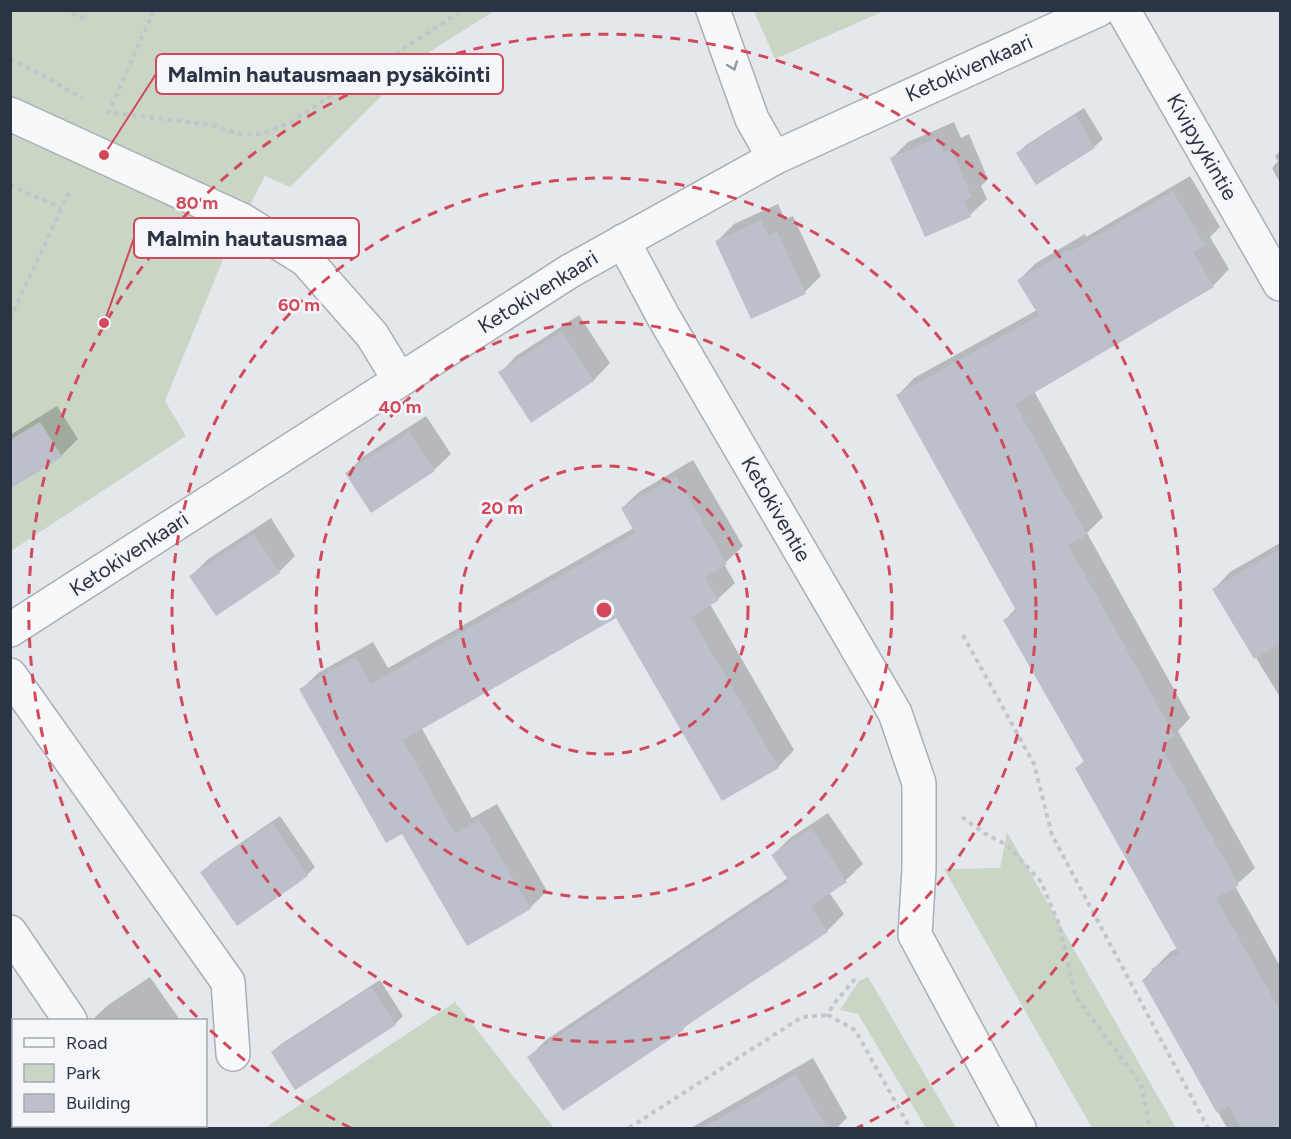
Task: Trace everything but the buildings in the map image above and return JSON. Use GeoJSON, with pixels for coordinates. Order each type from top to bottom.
{"type":"FeatureCollection","features":[{"type":"Feature","properties":{"kind":"street"},"geometry":{"type":"LineString","coordinates":[[713,10],[752,119],[774,158]]}},
{"type":"Feature","properties":{"kind":"street","name":"Ketokivenkaari"},"geometry":{"type":"LineString","coordinates":[[10,630],[570,271],[774,158],[1098,10]]}},
{"type":"Feature","properties":{"kind":"street","name":"Kivipyykintie"},"geometry":{"type":"LineString","coordinates":[[1123,10],[1281,284]]}},
{"type":"Feature","properties":{"kind":"street"},"geometry":{"type":"LineString","coordinates":[[10,114],[242,220],[306,260],[372,336],[399,379]]}},
{"type":"Feature","properties":{"kind":"street","name":"Ketokiventie"},"geometry":{"type":"LineString","coordinates":[[623,241],[669,326],[895,713],[919,783],[919,868],[915,935],[1018,1128]]}},
{"type":"Feature","properties":{"kind":"street"},"geometry":{"type":"LineString","coordinates":[[10,675],[228,982],[233,1054]]}},
{"type":"Feature","properties":{"kind":"street"},"geometry":{"type":"LineString","coordinates":[[10,932],[69,1019]]}},
{"type":"Feature","properties":{"kind":"path"},"geometry":{"type":"LineString","coordinates":[[64,10],[82,18],[85,10]]}},
{"type":"Feature","properties":{"kind":"path"},"geometry":{"type":"LineString","coordinates":[[10,319],[61,208],[92,150],[154,10]]}},
{"type":"Feature","properties":{"kind":"path"},"geometry":{"type":"LineString","coordinates":[[98,106],[109,112],[211,125],[240,134],[260,134],[290,123],[463,10]]}},
{"type":"Feature","properties":{"kind":"path"},"geometry":{"type":"LineString","coordinates":[[10,58],[88,101]]}},
{"type":"Feature","properties":{"kind":"path"},"geometry":{"type":"LineString","coordinates":[[10,185],[61,208]]}},
{"type":"Feature","properties":{"kind":"path"},"geometry":{"type":"LineString","coordinates":[[963,635],[1034,764],[1052,835],[1208,1128]]}},
{"type":"Feature","properties":{"kind":"path"},"geometry":{"type":"LineString","coordinates":[[919,783],[984,833],[1006,845],[1041,882],[1059,924],[1076,997],[1141,1084],[1150,1128]]}},
{"type":"Feature","properties":{"kind":"path"},"geometry":{"type":"LineString","coordinates":[[828,1015],[832,1006],[855,979]]}},
{"type":"Feature","properties":{"kind":"path"},"geometry":{"type":"LineString","coordinates":[[628,1128],[802,1017],[828,1015],[855,1030],[910,1128]]}},
{"type":"Feature","properties":{"kind":"green space"},"geometry":{"type":"Polygon","coordinates":[[[11,11],[494,11],[420,58],[290,187],[265,176],[229,245],[165,401],[186,436],[11,551],[11,11]]]}},
{"type":"Feature","properties":{"kind":"green space"},"geometry":{"type":"Polygon","coordinates":[[[754,11],[884,11],[775,59],[754,11]]]}},
{"type":"Feature","properties":{"kind":"green space"},"geometry":{"type":"Polygon","coordinates":[[[1007,832],[1176,1128],[1092,1128],[944,869],[1000,868],[1007,832]]]}},
{"type":"Feature","properties":{"kind":"green space"},"geometry":{"type":"Polygon","coordinates":[[[868,977],[956,1128],[926,1128],[858,1014],[840,1010],[859,981],[868,977]]]}},
{"type":"Feature","properties":{"kind":"green space"},"geometry":{"type":"Polygon","coordinates":[[[455,1002],[554,1128],[265,1128],[455,1002]]]}},
{"type":"Feature","properties":{"kind":"place","name":"Malmin hautausmaan pysäköinti"},"geometry":{"type":"Point","coordinates":[104,155]}},
{"type":"Feature","properties":{"kind":"place","name":"Malmin hautausmaa"},"geometry":{"type":"Point","coordinates":[104,323]}}]}
